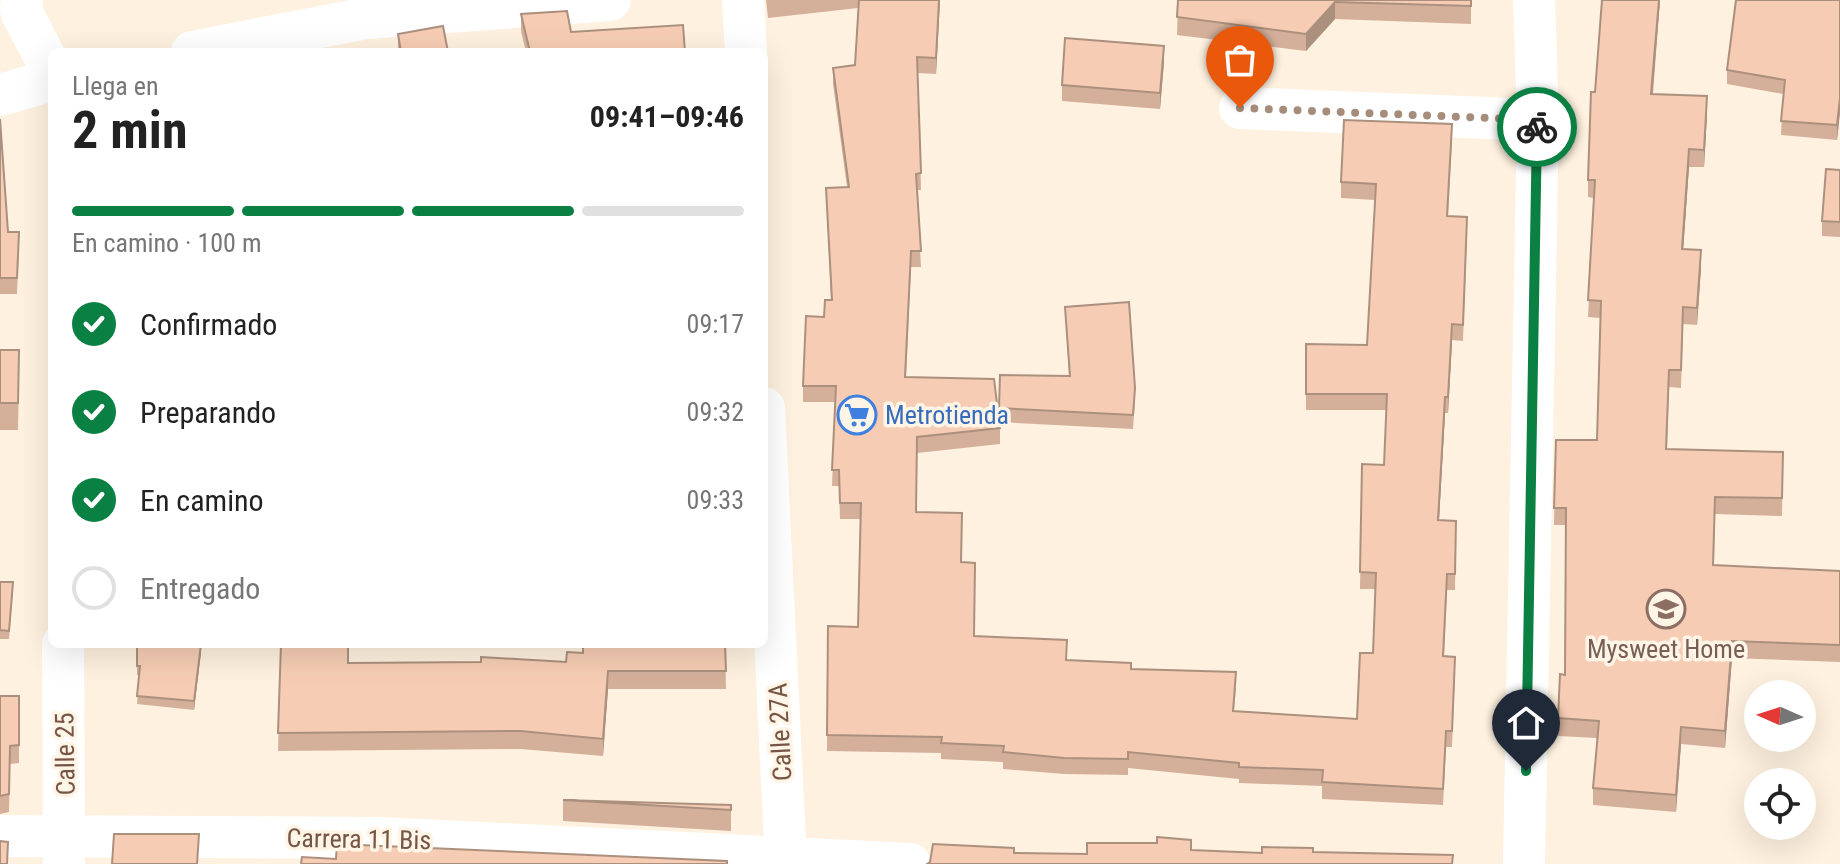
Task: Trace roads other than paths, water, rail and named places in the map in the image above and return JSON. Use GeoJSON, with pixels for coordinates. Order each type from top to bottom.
{"type":"FeatureCollection","features":[{"type":"Feature","properties":{"kind":"street"},"geometry":{"type":"LineString","coordinates":[[22,0],[21,11],[48,63]]}},
{"type":"Feature","properties":{"kind":"street"},"geometry":{"type":"LineString","coordinates":[[208,48],[368,9],[610,0]]}},
{"type":"Feature","properties":{"kind":"street"},"geometry":{"type":"LineString","coordinates":[[743,0],[746,48]]}},
{"type":"Feature","properties":{"kind":"street"},"geometry":{"type":"LineString","coordinates":[[1524,864],[1538,120],[1534,0]]}},
{"type":"Feature","properties":{"kind":"street"},"geometry":{"type":"LineString","coordinates":[[0,95],[48,81]]}},
{"type":"Feature","properties":{"kind":"street"},"geometry":{"type":"LineString","coordinates":[[1240,108],[1538,120]]}},
{"type":"Feature","properties":{"kind":"street","name":"Calle 27A"},"geometry":{"type":"LineString","coordinates":[[768,487],[787,861]]}},
{"type":"Feature","properties":{"kind":"street","name":"Calle 25"},"geometry":{"type":"LineString","coordinates":[[63,648],[65,850]]}},
{"type":"Feature","properties":{"kind":"street","name":"Carrera 11 Bis"},"geometry":{"type":"LineString","coordinates":[[0,836],[65,850],[380,838],[787,861],[910,864]]}},
{"type":"Feature","properties":{"kind":"place","name":"Metrotienda"},"geometry":{"type":"Point","coordinates":[857,415]}},
{"type":"Feature","properties":{"kind":"place","name":"Mysweet Home"},"geometry":{"type":"Point","coordinates":[1666,609]}}]}
